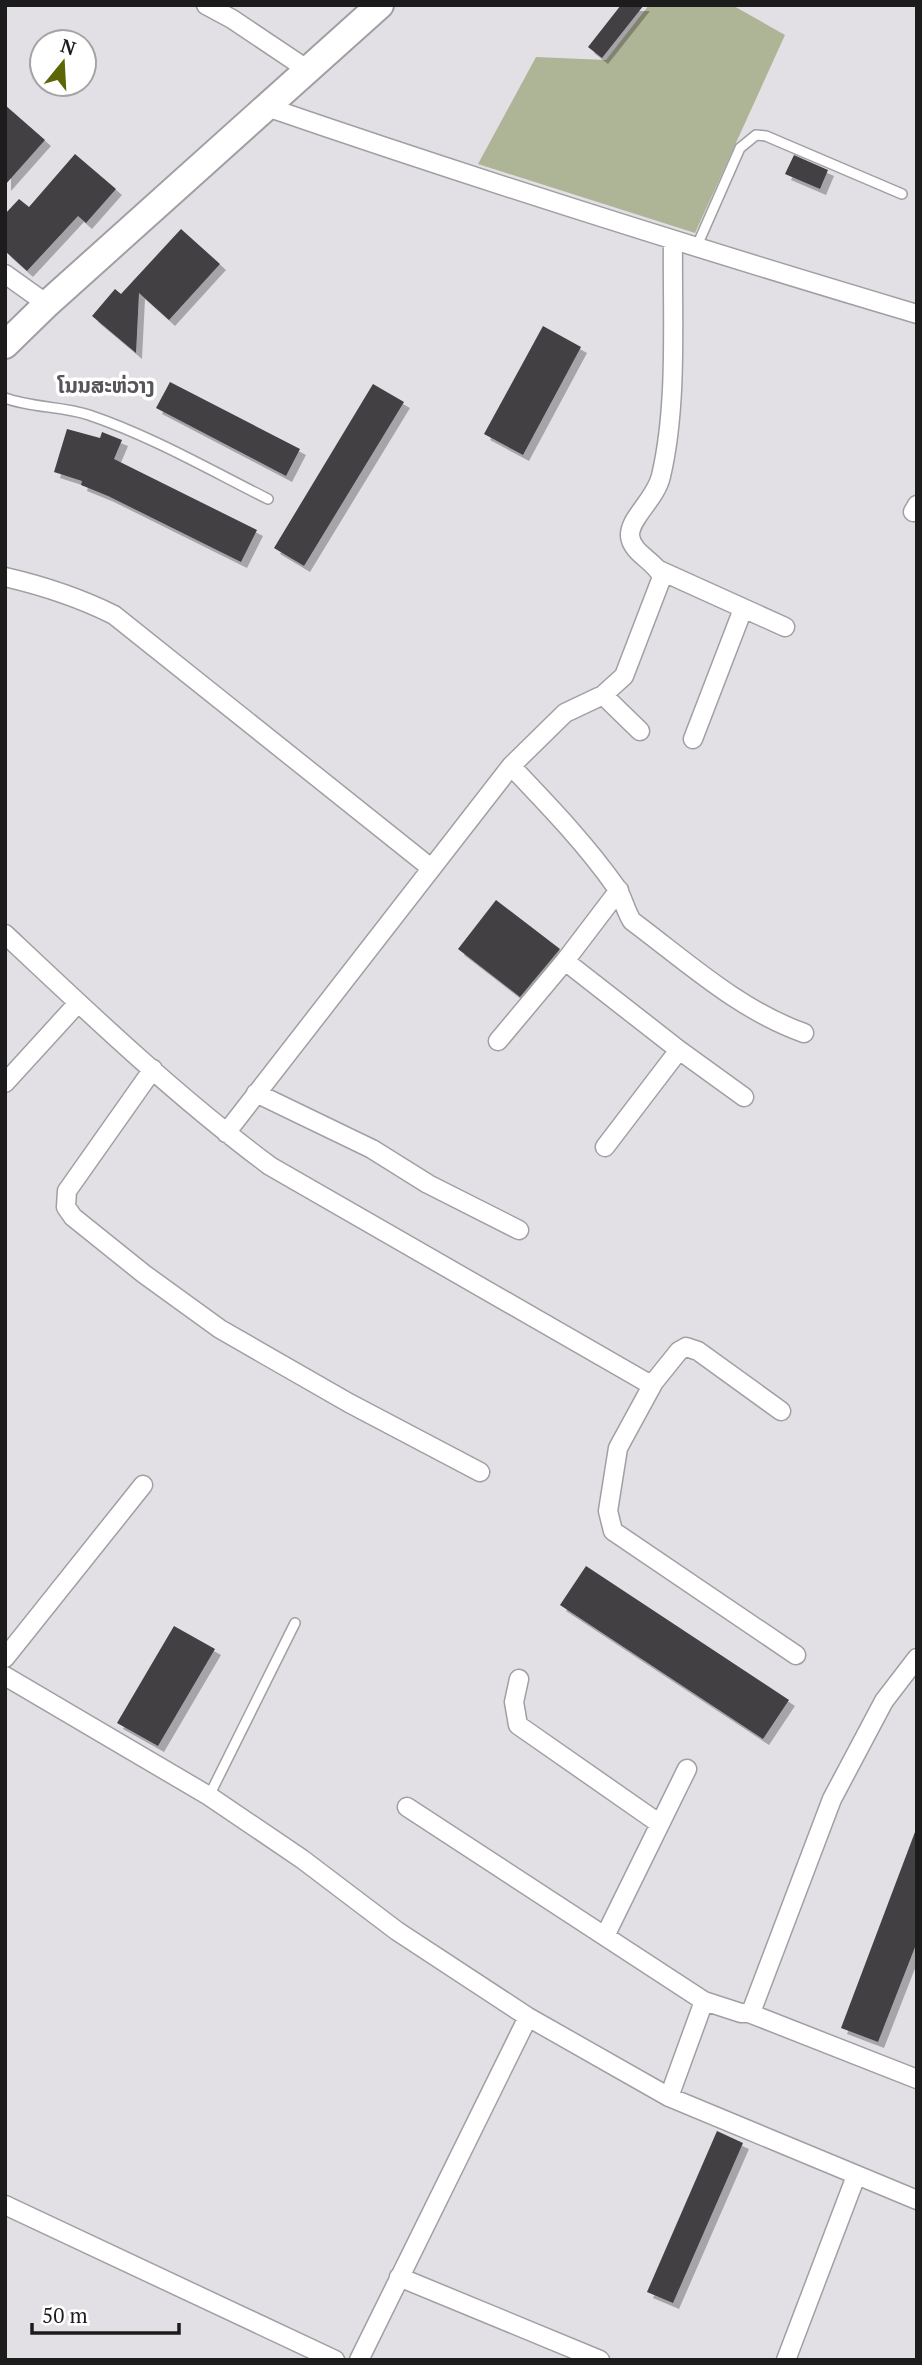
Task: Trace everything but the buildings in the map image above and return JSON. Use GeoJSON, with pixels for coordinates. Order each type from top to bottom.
{"type":"FeatureCollection","features":[{"type":"Feature","properties":{"kind":"main road"},"geometry":{"type":"LineString","coordinates":[[5,345],[47,304],[380,5]]}},
{"type":"Feature","properties":{"kind":"street"},"geometry":{"type":"LineString","coordinates":[[206,5],[232,19],[307,70]]}},
{"type":"Feature","properties":{"kind":"street"},"geometry":{"type":"LineString","coordinates":[[267,107],[468,176],[917,314]]}},
{"type":"Feature","properties":{"kind":"street"},"geometry":{"type":"LineString","coordinates":[[673,241],[669,432],[659,485],[654,496],[632,523],[631,541],[659,570],[785,626]]}},
{"type":"Feature","properties":{"kind":"street"},"geometry":{"type":"LineString","coordinates":[[5,274],[47,304]]}},
{"type":"Feature","properties":{"kind":"street"},"geometry":{"type":"LineString","coordinates":[[226,1133],[511,766],[565,713],[603,695],[624,676],[662,577],[659,570]]}},
{"type":"Feature","properties":{"kind":"street"},"geometry":{"type":"LineString","coordinates":[[5,577],[82,598],[114,615],[431,868]]}},
{"type":"Feature","properties":{"kind":"street"},"geometry":{"type":"LineString","coordinates":[[693,739],[743,609]]}},
{"type":"Feature","properties":{"kind":"street"},"geometry":{"type":"LineString","coordinates":[[603,695],[640,731]]}},
{"type":"Feature","properties":{"kind":"street"},"geometry":{"type":"LineString","coordinates":[[511,766],[587,847],[619,890],[632,921],[751,1010],[804,1033]]}},
{"type":"Feature","properties":{"kind":"street"},"geometry":{"type":"LineString","coordinates":[[498,1041],[565,961],[619,890]]}},
{"type":"Feature","properties":{"kind":"street"},"geometry":{"type":"LineString","coordinates":[[5,934],[78,1003],[226,1133],[270,1166],[646,1381],[654,1382]]}},
{"type":"Feature","properties":{"kind":"street"},"geometry":{"type":"LineString","coordinates":[[565,961],[744,1097]]}},
{"type":"Feature","properties":{"kind":"street"},"geometry":{"type":"LineString","coordinates":[[5,1083],[78,1003]]}},
{"type":"Feature","properties":{"kind":"street"},"geometry":{"type":"LineString","coordinates":[[605,1147],[679,1050]]}},
{"type":"Feature","properties":{"kind":"street"},"geometry":{"type":"LineString","coordinates":[[153,1069],[67,1191],[66,1207],[73,1217],[144,1274],[220,1329],[349,1403],[480,1472]]}},
{"type":"Feature","properties":{"kind":"street"},"geometry":{"type":"LineString","coordinates":[[256,1093],[372,1149],[428,1184],[519,1230]]}},
{"type":"Feature","properties":{"kind":"street"},"geometry":{"type":"LineString","coordinates":[[781,1411],[698,1351],[686,1347],[654,1382],[618,1448],[610,1485],[608,1511],[612,1531],[796,1655]]}},
{"type":"Feature","properties":{"kind":"street"},"geometry":{"type":"LineString","coordinates":[[5,1658],[143,1485]]}},
{"type":"Feature","properties":{"kind":"street"},"geometry":{"type":"LineString","coordinates":[[749,2013],[832,1798],[884,1701],[917,1658]]}},
{"type":"Feature","properties":{"kind":"street"},"geometry":{"type":"LineString","coordinates":[[5,1676],[209,1796],[302,1859],[397,1931],[528,2017],[669,2097],[917,2200]]}},
{"type":"Feature","properties":{"kind":"street"},"geometry":{"type":"LineString","coordinates":[[519,1679],[514,1702],[518,1725],[660,1824]]}},
{"type":"Feature","properties":{"kind":"street"},"geometry":{"type":"LineString","coordinates":[[605,1936],[687,1769]]}},
{"type":"Feature","properties":{"kind":"street"},"geometry":{"type":"LineString","coordinates":[[407,1807],[704,2001],[749,2013],[916,2077]]}},
{"type":"Feature","properties":{"kind":"street"},"geometry":{"type":"LineString","coordinates":[[669,2097],[704,2001]]}},
{"type":"Feature","properties":{"kind":"street"},"geometry":{"type":"LineString","coordinates":[[359,2360],[528,2017]]}},
{"type":"Feature","properties":{"kind":"street"},"geometry":{"type":"LineString","coordinates":[[786,2360],[856,2176]]}},
{"type":"Feature","properties":{"kind":"street"},"geometry":{"type":"LineString","coordinates":[[5,2205],[335,2360]]}},
{"type":"Feature","properties":{"kind":"street"},"geometry":{"type":"LineString","coordinates":[[399,2277],[600,2360]]}},
{"type":"Feature","properties":{"kind":"lane"},"geometry":{"type":"LineString","coordinates":[[696,248],[740,148],[755,135],[766,136],[902,194]]}},
{"type":"Feature","properties":{"kind":"lane"},"geometry":{"type":"LineString","coordinates":[[5,398],[21,404],[87,414],[134,433],[268,499]]}},
{"type":"Feature","properties":{"kind":"lane"},"geometry":{"type":"LineString","coordinates":[[209,1796],[295,1623]]}},
{"type":"Feature","properties":{"kind":"green space"},"geometry":{"type":"Polygon","coordinates":[[[649,5],[732,5],[785,35],[695,233],[478,164],[536,57],[606,60],[649,5]]]}},
{"type":"Feature","properties":{"kind":"district","name":"ໂນນສະຫ່ວາງ"},"geometry":{"type":"Point","coordinates":[106,385]}}]}
